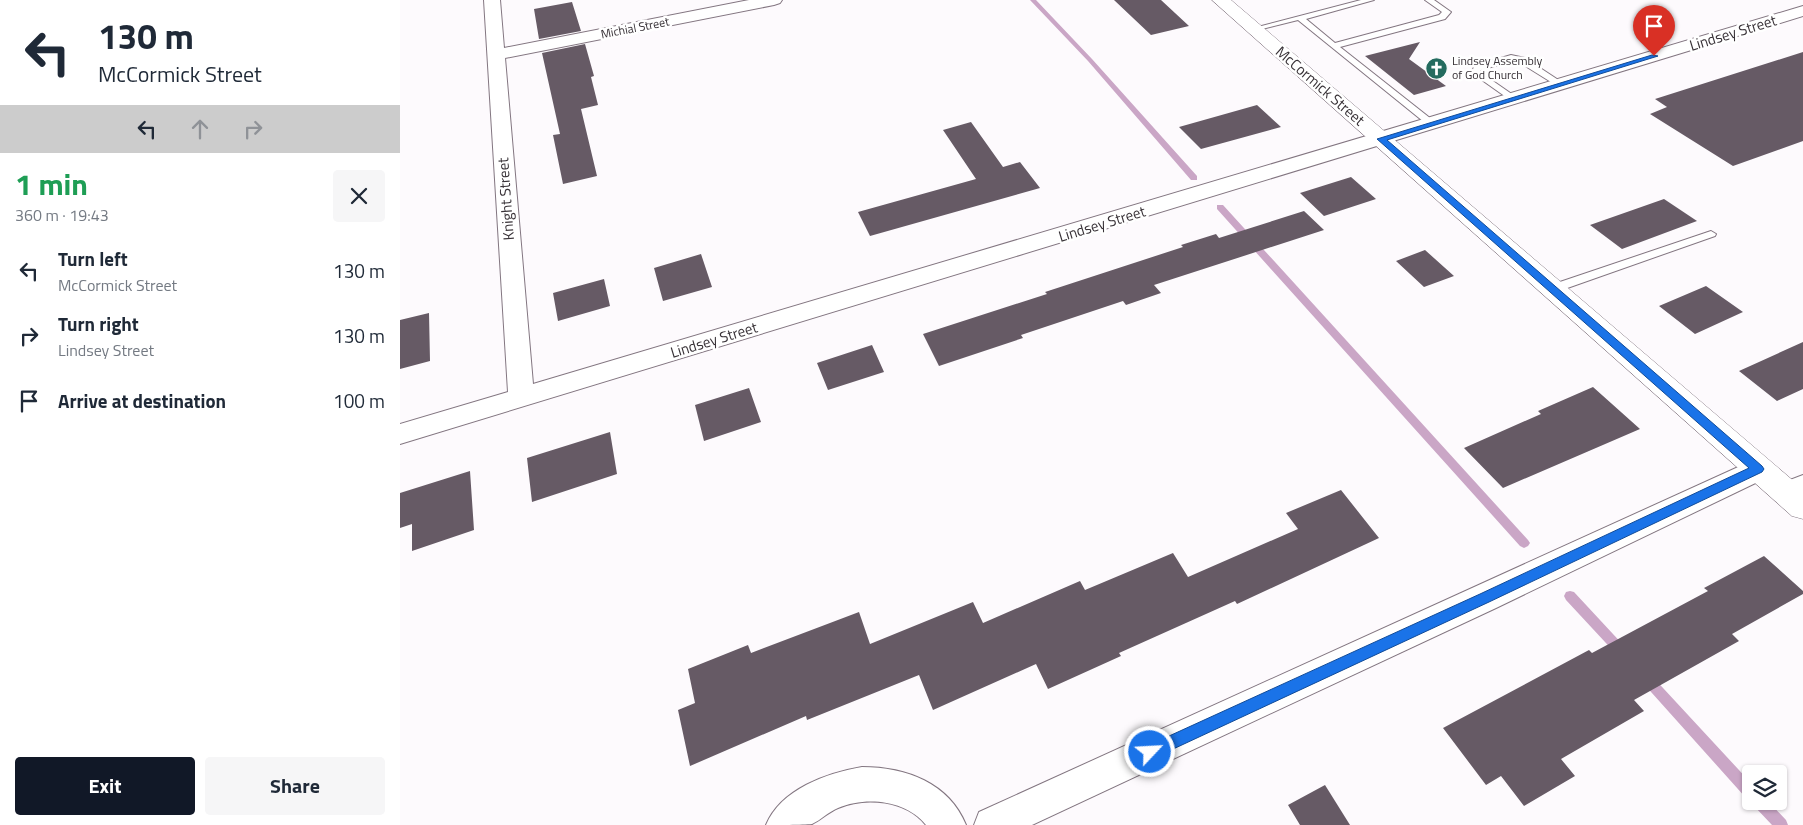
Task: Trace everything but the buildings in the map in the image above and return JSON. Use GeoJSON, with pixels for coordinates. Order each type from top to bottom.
{"type":"FeatureCollection","features":[{"type":"Feature","properties":{"kind":"street","name":"Knight Street"},"geometry":{"type":"LineString","coordinates":[[492,0],[521,397]]}},
{"type":"Feature","properties":{"kind":"street","name":"Michial Street"},"geometry":{"type":"LineString","coordinates":[[496,55],[774,0]]}},
{"type":"Feature","properties":{"kind":"street","name":"McCormick Street"},"geometry":{"type":"LineString","coordinates":[[1221,0],[1758,469],[1798,496]]}},
{"type":"Feature","properties":{"kind":"street","name":"Lindsey Street"},"geometry":{"type":"LineString","coordinates":[[400,434],[1803,12]]}},
{"type":"Feature","properties":{"kind":"street"},"geometry":{"type":"LineString","coordinates":[[992,825],[1476,602],[1758,469]]}},
{"type":"Feature","properties":{"kind":"street"},"geometry":{"type":"LineString","coordinates":[[784,825],[798,810],[831,791],[867,783],[901,788],[931,803],[948,825]]}},
{"type":"Feature","properties":{"kind":"lane"},"geometry":{"type":"LineString","coordinates":[[1254,29],[1370,0]]}},
{"type":"Feature","properties":{"kind":"lane"},"geometry":{"type":"LineString","coordinates":[[1334,46],[1442,17],[1447,12],[1429,0]]}},
{"type":"Feature","properties":{"kind":"lane"},"geometry":{"type":"LineString","coordinates":[[1300,18],[1432,124]]}},
{"type":"Feature","properties":{"kind":"lane"},"geometry":{"type":"LineString","coordinates":[[1513,99],[1476,73],[1477,68],[1511,58],[1522,60],[1562,84]]}},
{"type":"Feature","properties":{"kind":"lane"},"geometry":{"type":"LineString","coordinates":[[1552,289],[1711,234]]}},
{"type":"Feature","properties":{"kind":"waterway"},"geometry":{"type":"LineString","coordinates":[[1033,0],[1090,60],[1194,178]]}},
{"type":"Feature","properties":{"kind":"waterway"},"geometry":{"type":"LineString","coordinates":[[1220,207],[1524,543]]}},
{"type":"Feature","properties":{"kind":"waterway"},"geometry":{"type":"LineString","coordinates":[[1570,596],[1622,652]]}},
{"type":"Feature","properties":{"kind":"waterway"},"geometry":{"type":"LineString","coordinates":[[1647,679],[1742,783]]}},
{"type":"Feature","properties":{"kind":"waterway"},"geometry":{"type":"LineString","coordinates":[[1767,810],[1781,825]]}},
{"type":"Feature","properties":{"kind":"place","name":"Lindsey Assembly of God Church"},"geometry":{"type":"Point","coordinates":[1436,68]}},
{"type":"Feature","properties":{"kind":"route"},"geometry":{"type":"LineString","coordinates":[[1150,752],[1485,598],[1758,469],[1381,139],[1654,56]]}}]}
